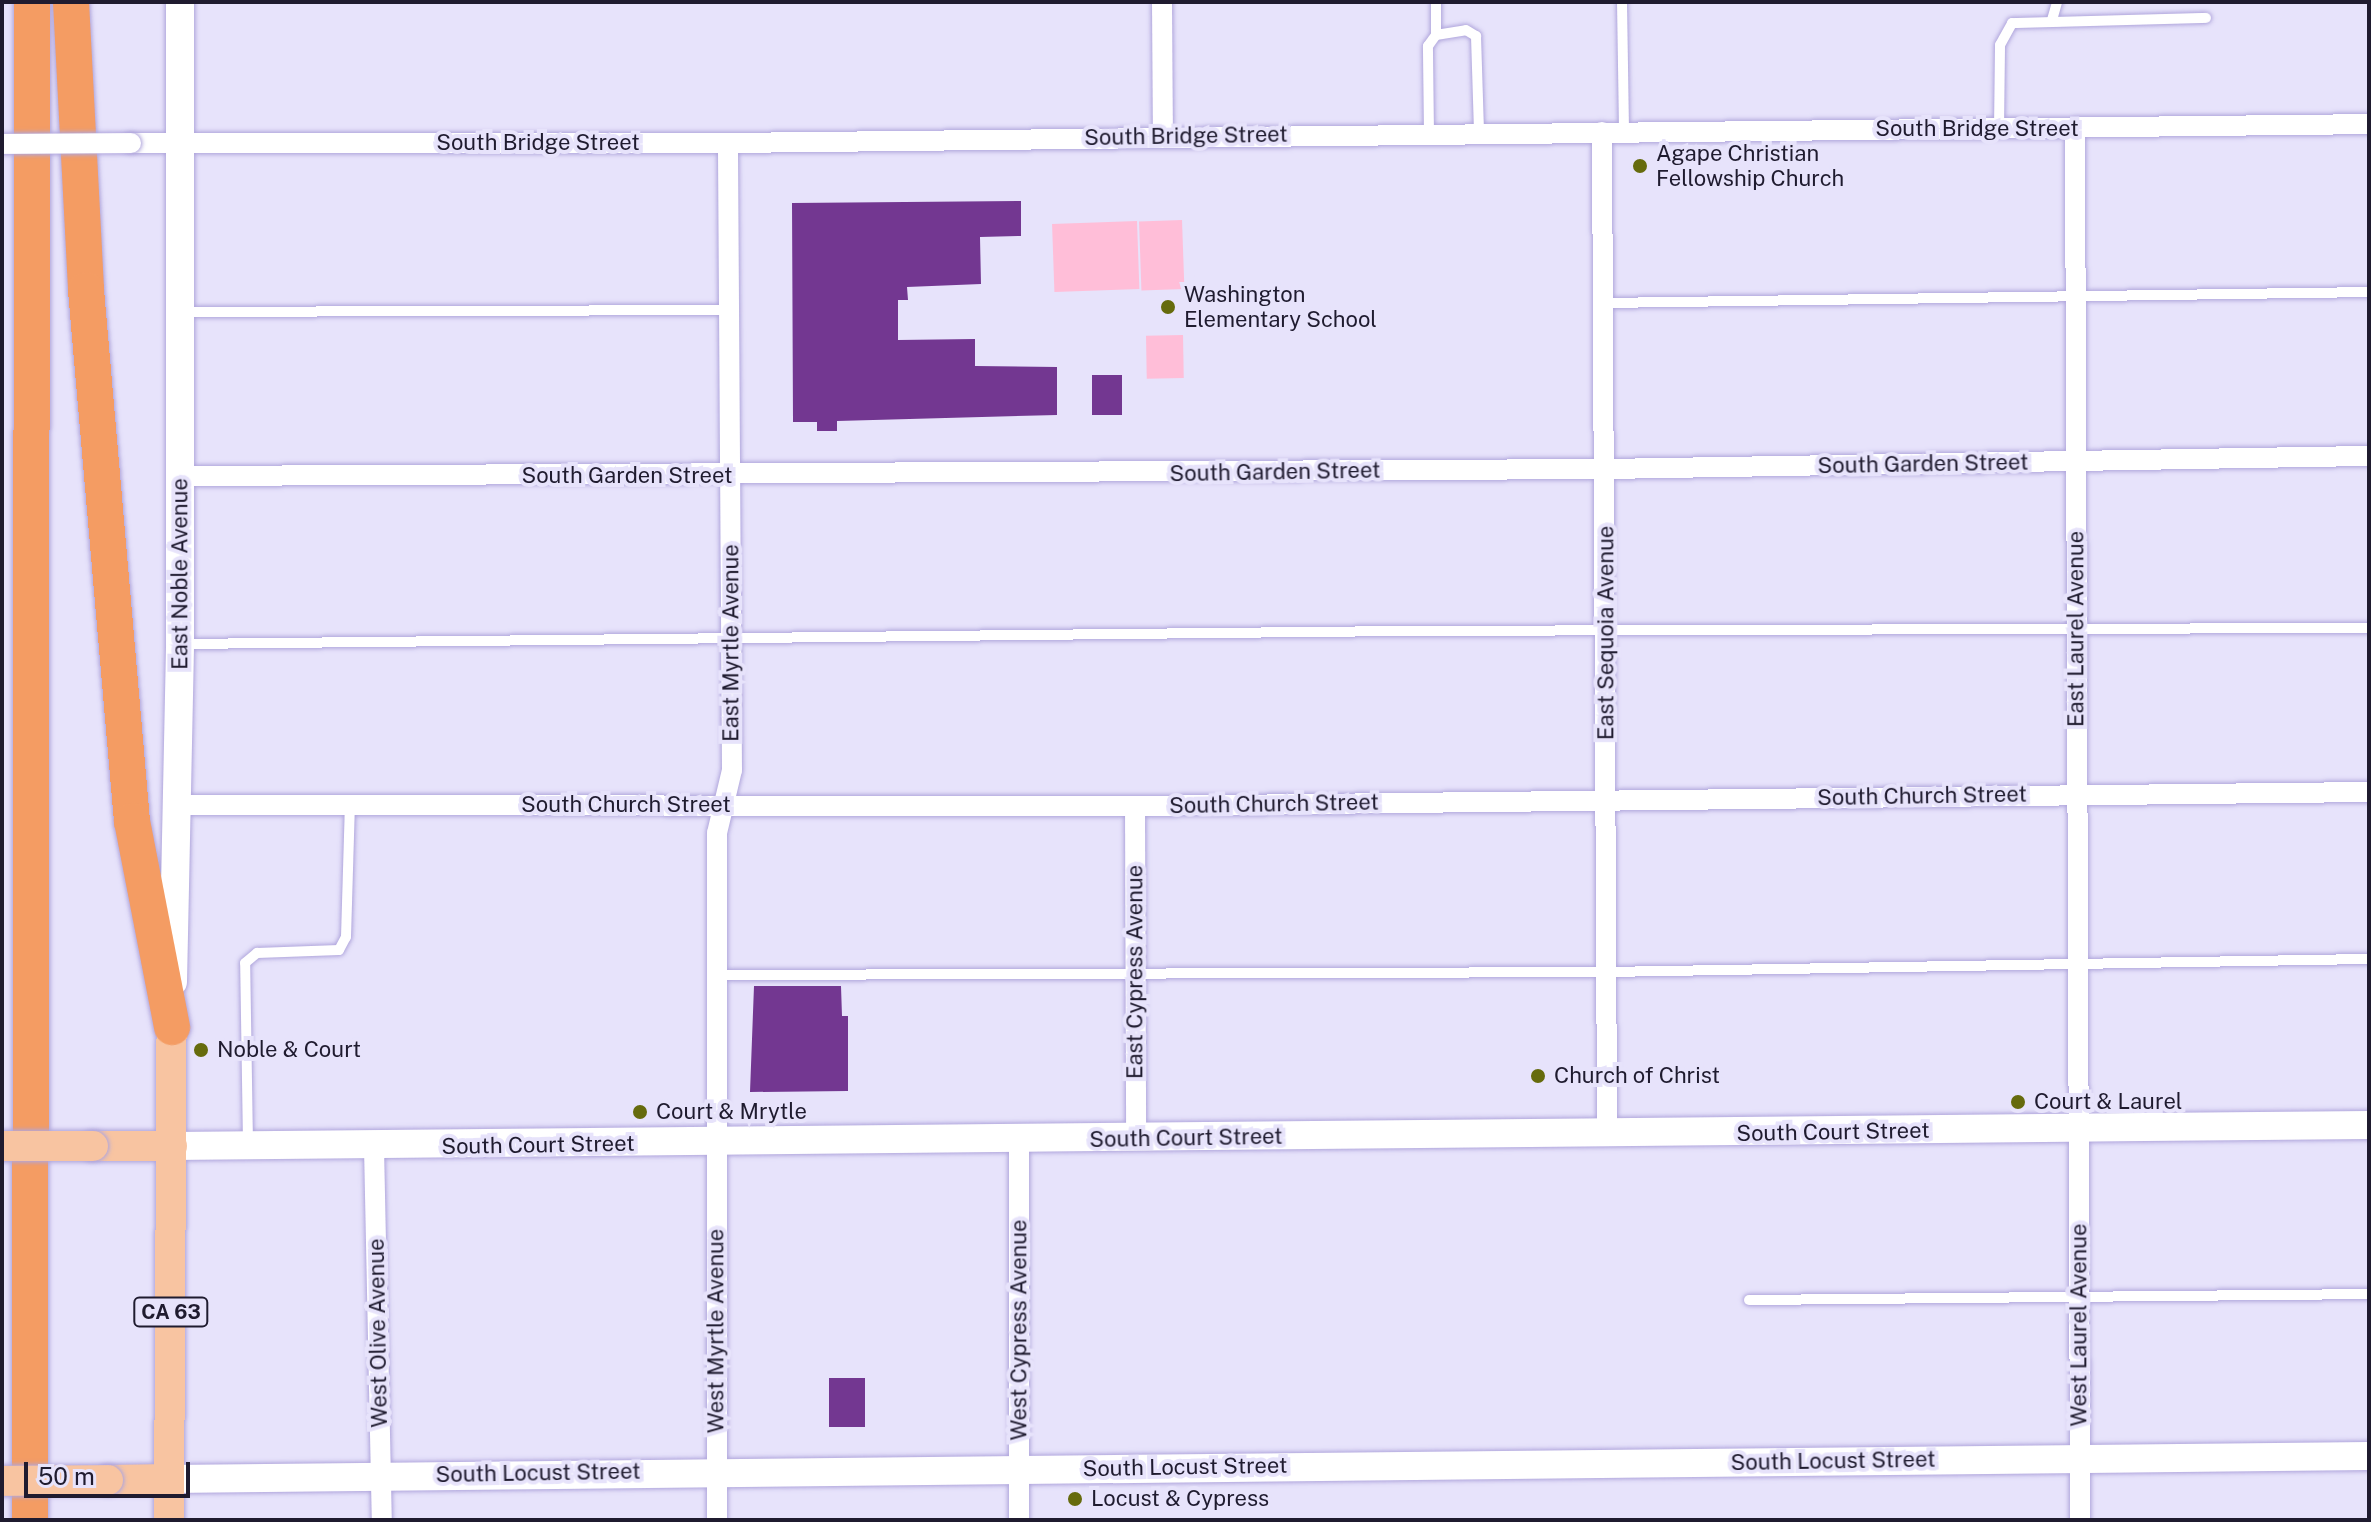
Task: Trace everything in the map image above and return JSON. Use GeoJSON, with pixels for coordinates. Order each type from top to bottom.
{"type":"FeatureCollection","features":[{"type":"Feature","properties":{"kind":"highway"},"geometry":{"type":"LineString","coordinates":[[30,1520],[32,2]]}},
{"type":"Feature","properties":{"kind":"highway"},"geometry":{"type":"LineString","coordinates":[[71,2],[86,290],[132,821],[172,1027]]}},
{"type":"Feature","properties":{"kind":"main road","name":"East Noble Avenue"},"geometry":{"type":"LineString","coordinates":[[172,1027],[172,1146]]}},
{"type":"Feature","properties":{"kind":"main road","name":"South Court Street"},"geometry":{"type":"LineString","coordinates":[[2,1146],[172,1146]]}},
{"type":"Feature","properties":{"kind":"main road","name":"CA 63"},"geometry":{"type":"LineString","coordinates":[[169,1520],[172,1146]]}},
{"type":"Feature","properties":{"kind":"main road","name":"South Locust Street"},"geometry":{"type":"LineString","coordinates":[[2,1481],[169,1479]]}},
{"type":"Feature","properties":{"kind":"street","name":"East Noble Avenue"},"geometry":{"type":"LineString","coordinates":[[172,1027],[180,644],[180,2]]}},
{"type":"Feature","properties":{"kind":"street"},"geometry":{"type":"LineString","coordinates":[[1162,2],[1163,136]]}},
{"type":"Feature","properties":{"kind":"street","name":"South Bridge Street"},"geometry":{"type":"LineString","coordinates":[[2,144],[728,143],[2369,124]]}},
{"type":"Feature","properties":{"kind":"street","name":"East Laurel Avenue"},"geometry":{"type":"LineString","coordinates":[[2075,128],[2079,1130]]}},
{"type":"Feature","properties":{"kind":"street","name":"East Sequoia Avenue"},"geometry":{"type":"LineString","coordinates":[[1602,132],[1607,1134]]}},
{"type":"Feature","properties":{"kind":"street","name":"East Myrtle Avenue"},"geometry":{"type":"LineString","coordinates":[[715,1143],[717,833],[732,770],[728,143]]}},
{"type":"Feature","properties":{"kind":"street","name":"South Garden Street"},"geometry":{"type":"LineString","coordinates":[[180,476],[730,477],[1606,469],[2369,456]]}},
{"type":"Feature","properties":{"kind":"street","name":"South Church Street"},"geometry":{"type":"LineString","coordinates":[[178,805],[1135,806],[2369,792]]}},
{"type":"Feature","properties":{"kind":"street","name":"East Cypress Avenue"},"geometry":{"type":"LineString","coordinates":[[1135,806],[1136,1138]]}},
{"type":"Feature","properties":{"kind":"street","name":"South Court Street"},"geometry":{"type":"LineString","coordinates":[[172,1146],[374,1147],[2369,1125]]}},
{"type":"Feature","properties":{"kind":"street","name":"West Laurel Avenue"},"geometry":{"type":"LineString","coordinates":[[2079,1130],[2080,1520]]}},
{"type":"Feature","properties":{"kind":"street","name":"West Cypress Avenue"},"geometry":{"type":"LineString","coordinates":[[1019,1140],[1019,1520]]}},
{"type":"Feature","properties":{"kind":"street","name":"West Myrtle Avenue"},"geometry":{"type":"LineString","coordinates":[[715,1143],[717,1520]]}},
{"type":"Feature","properties":{"kind":"street","name":"West Olive Avenue"},"geometry":{"type":"LineString","coordinates":[[374,1147],[382,1520]]}},
{"type":"Feature","properties":{"kind":"street","name":"South Locust Street"},"geometry":{"type":"LineString","coordinates":[[169,1479],[2369,1456]]}},
{"type":"Feature","properties":{"kind":"lane"},"geometry":{"type":"LineString","coordinates":[[1429,134],[1428,46],[1436,35],[1436,2]]}},
{"type":"Feature","properties":{"kind":"lane"},"geometry":{"type":"LineString","coordinates":[[1622,2],[1624,132]]}},
{"type":"Feature","properties":{"kind":"lane"},"geometry":{"type":"LineString","coordinates":[[2052,20],[2057,2]]}},
{"type":"Feature","properties":{"kind":"lane"},"geometry":{"type":"LineString","coordinates":[[1999,129],[2003,33],[2012,23],[2206,18]]}},
{"type":"Feature","properties":{"kind":"lane"},"geometry":{"type":"LineString","coordinates":[[1436,35],[1466,30],[1476,36],[1479,133]]}},
{"type":"Feature","properties":{"kind":"lane"},"geometry":{"type":"LineString","coordinates":[[1604,303],[2369,292]]}},
{"type":"Feature","properties":{"kind":"lane"},"geometry":{"type":"LineString","coordinates":[[179,312],[729,310]]}},
{"type":"Feature","properties":{"kind":"lane"},"geometry":{"type":"LineString","coordinates":[[180,644],[2076,626],[2369,628]]}},
{"type":"Feature","properties":{"kind":"lane"},"geometry":{"type":"LineString","coordinates":[[248,1146],[245,963],[257,953],[339,950],[346,937],[350,805]]}},
{"type":"Feature","properties":{"kind":"lane"},"geometry":{"type":"LineString","coordinates":[[716,975],[1606,972],[2369,959]]}},
{"type":"Feature","properties":{"kind":"lane"},"geometry":{"type":"LineString","coordinates":[[1749,1300],[2369,1294]]}},
{"type":"Feature","properties":{"kind":"shaded area"},"geometry":{"type":"Polygon","coordinates":[[[1182,220],[1184,289],[1141,290],[1139,222],[1182,220]]]}},
{"type":"Feature","properties":{"kind":"shaded area"},"geometry":{"type":"Polygon","coordinates":[[[1137,221],[1139,289],[1054,292],[1052,224],[1137,221]]]}},
{"type":"Feature","properties":{"kind":"shaded area"},"geometry":{"type":"Polygon","coordinates":[[[1183,335],[1184,378],[1147,379],[1146,336],[1183,335]]]}},
{"type":"Feature","properties":{"kind":"building"},"geometry":{"type":"Polygon","coordinates":[[[1021,201],[1021,236],[980,237],[981,284],[907,287],[908,300],[898,300],[898,340],[975,339],[975,366],[1057,367],[1057,415],[837,421],[837,431],[817,431],[817,422],[793,422],[792,203],[1021,201]]]}},
{"type":"Feature","properties":{"kind":"building"},"geometry":{"type":"Polygon","coordinates":[[[1092,375],[1122,375],[1122,415],[1092,415],[1092,375]]]}},
{"type":"Feature","properties":{"kind":"building"},"geometry":{"type":"Polygon","coordinates":[[[754,986],[841,986],[842,1016],[848,1016],[848,1091],[750,1092],[754,986]]]}},
{"type":"Feature","properties":{"kind":"building"},"geometry":{"type":"Polygon","coordinates":[[[829,1378],[865,1378],[865,1427],[829,1427],[829,1378]]]}},
{"type":"Feature","properties":{"kind":"place","name":"Agape Christian Fellowship Church"},"geometry":{"type":"Point","coordinates":[1640,166]}},
{"type":"Feature","properties":{"kind":"place","name":"Washington Elementary School"},"geometry":{"type":"Point","coordinates":[1168,307]}},
{"type":"Feature","properties":{"kind":"place","name":"Noble & Court"},"geometry":{"type":"Point","coordinates":[201,1050]}},
{"type":"Feature","properties":{"kind":"place","name":"Church of Christ"},"geometry":{"type":"Point","coordinates":[1538,1076]}},
{"type":"Feature","properties":{"kind":"place","name":"Court & Laurel"},"geometry":{"type":"Point","coordinates":[2018,1102]}},
{"type":"Feature","properties":{"kind":"place","name":"Court & Mrytle"},"geometry":{"type":"Point","coordinates":[640,1112]}},
{"type":"Feature","properties":{"kind":"place","name":"Locust & Cypress"},"geometry":{"type":"Point","coordinates":[1075,1499]}}]}
